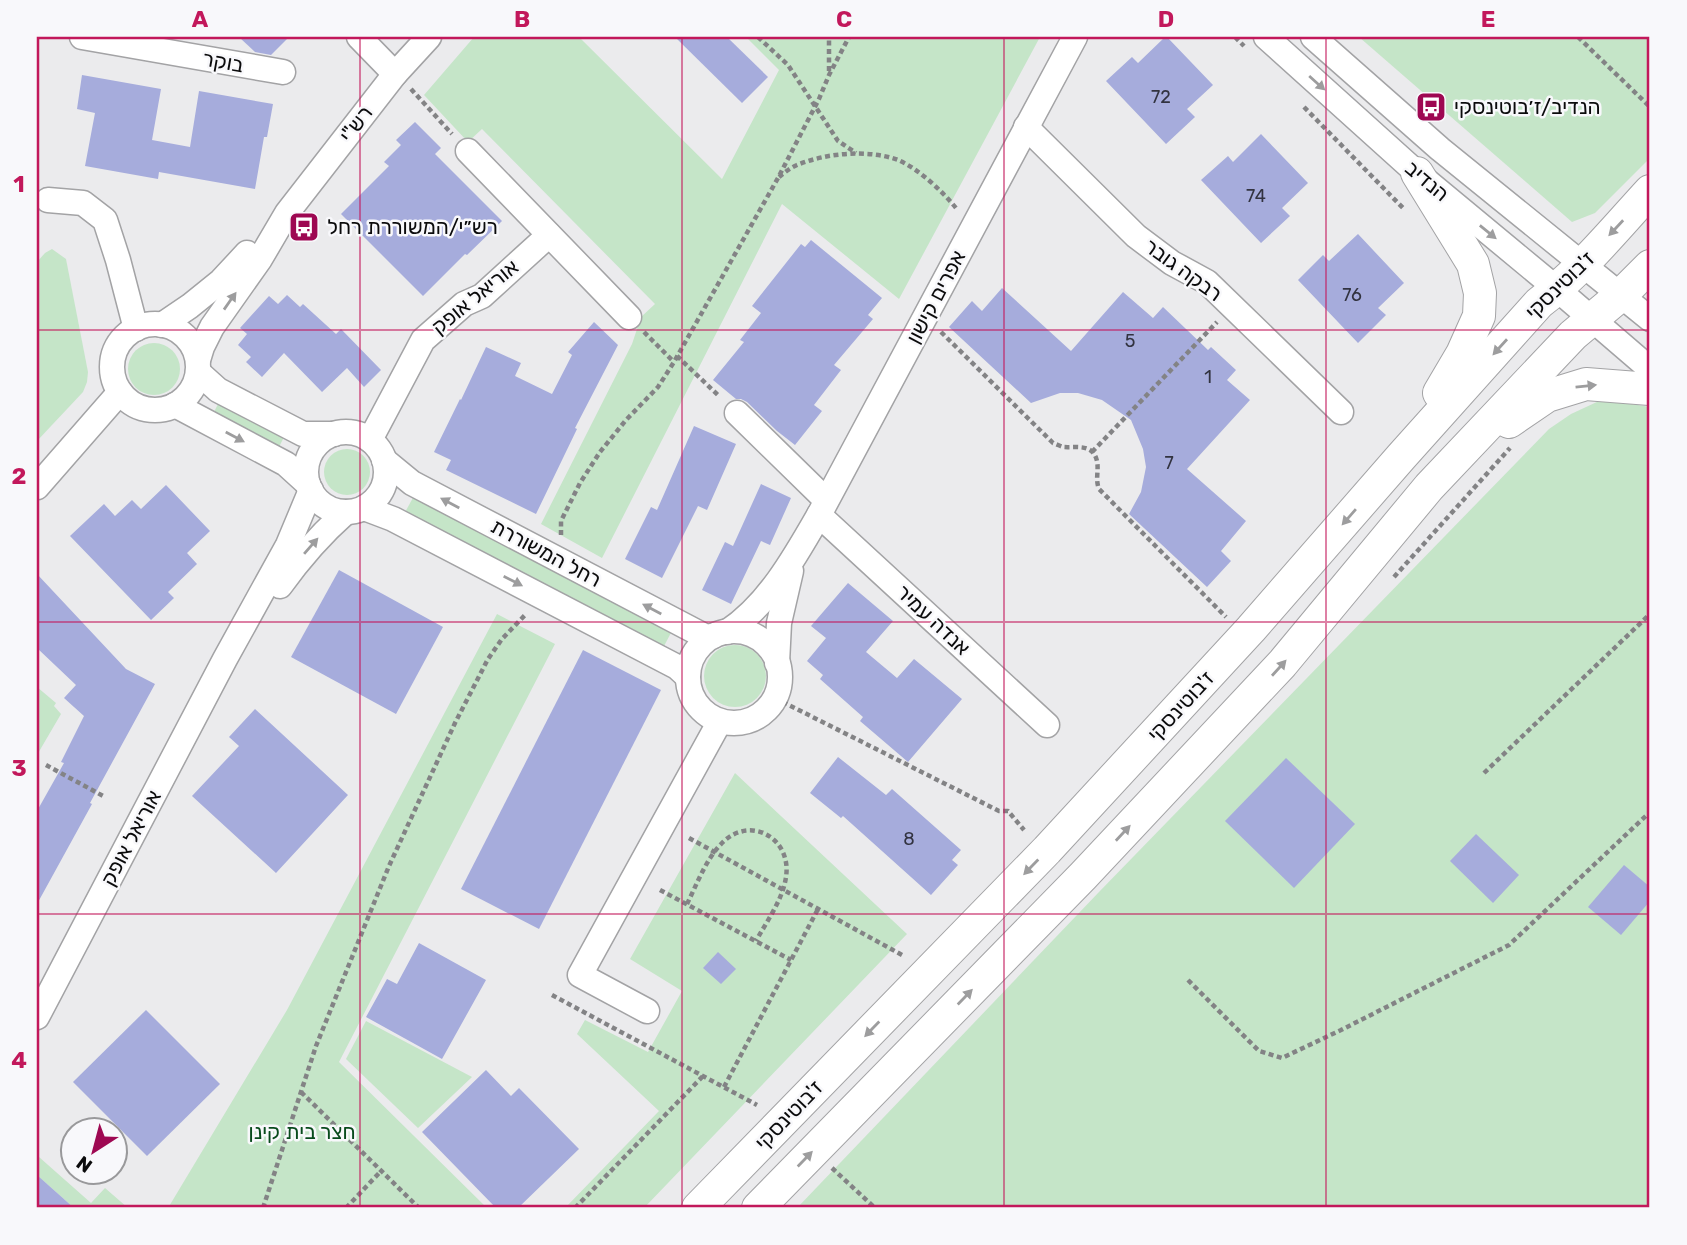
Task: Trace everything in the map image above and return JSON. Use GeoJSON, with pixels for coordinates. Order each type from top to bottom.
{"type":"FeatureCollection","features":[{"type":"Feature","properties":{"kind":"main road"},"geometry":{"type":"LineString","coordinates":[[1401,457],[1462,354],[1479,316],[1480,292],[1473,264],[1416,173]]}},
{"type":"Feature","properties":{"kind":"main road","name":"ז'בוטינסקי"},"geometry":{"type":"LineString","coordinates":[[698,1208],[1047,850],[1251,629],[1539,303],[1582,264],[1650,191]]}},
{"type":"Feature","properties":{"kind":"main road","name":"ז'בוטינסקי"},"geometry":{"type":"LineString","coordinates":[[758,1208],[1083,876],[1282,664],[1429,487],[1573,335],[1622,295],[1650,266]]}},
{"type":"Feature","properties":{"kind":"main road"},"geometry":{"type":"LineString","coordinates":[[1429,487],[1518,414],[1547,396],[1586,384],[1650,389]]}},
{"type":"Feature","properties":{"kind":"street"},"geometry":{"type":"LineString","coordinates":[[359,37],[395,74]]}},
{"type":"Feature","properties":{"kind":"street","name":"רש\"י"},"geometry":{"type":"LineString","coordinates":[[198,366],[202,347],[212,327],[260,259],[287,213],[395,74],[429,37]]}},
{"type":"Feature","properties":{"kind":"street","name":"אפרים קישון"},"geometry":{"type":"LineString","coordinates":[[720,634],[740,623],[761,601],[795,556],[1075,37]]}},
{"type":"Feature","properties":{"kind":"street","name":"הנדיב"},"geometry":{"type":"LineString","coordinates":[[1313,37],[1440,149],[1650,319]]}},
{"type":"Feature","properties":{"kind":"street","name":"בוקר"},"geometry":{"type":"LineString","coordinates":[[92,38],[283,72]]}},
{"type":"Feature","properties":{"kind":"street","name":"הנדיב"},"geometry":{"type":"LineString","coordinates":[[1255,42],[1557,289],[1650,369]]}},
{"type":"Feature","properties":{"kind":"street","name":"רבקה גובר"},"geometry":{"type":"LineString","coordinates":[[1026,127],[1136,236],[1172,263],[1208,282],[1341,412]]}},
{"type":"Feature","properties":{"kind":"street"},"geometry":{"type":"LineString","coordinates":[[468,151],[629,317]]}},
{"type":"Feature","properties":{"kind":"street"},"geometry":{"type":"LineString","coordinates":[[48,200],[83,203],[105,220],[136,329]]}},
{"type":"Feature","properties":{"kind":"street","name":"רש\"י"},"geometry":{"type":"LineString","coordinates":[[162,325],[221,282],[287,213]]}},
{"type":"Feature","properties":{"kind":"street","name":"אוריאל אופק"},"geometry":{"type":"LineString","coordinates":[[377,450],[423,340],[464,304],[482,296],[549,235]]}},
{"type":"Feature","properties":{"kind":"street"},"geometry":{"type":"LineString","coordinates":[[148,324],[162,325],[186,337],[194,348],[198,366],[194,386],[186,398],[175,405],[162,409],[142,408],[130,402],[120,392],[114,380],[113,360],[125,336],[148,324]]}},
{"type":"Feature","properties":{"kind":"street"},"geometry":{"type":"LineString","coordinates":[[175,405],[286,464],[323,504],[334,510],[355,510],[379,495],[386,472],[377,450],[352,433],[303,434],[218,390],[198,366]]}},
{"type":"Feature","properties":{"kind":"street"},"geometry":{"type":"LineString","coordinates":[[37,487],[120,392]]}},
{"type":"Feature","properties":{"kind":"street","name":"אנדה עמיר"},"geometry":{"type":"LineString","coordinates":[[737,413],[823,508],[1047,725]]}},
{"type":"Feature","properties":{"kind":"street"},"geometry":{"type":"LineString","coordinates":[[309,487],[307,466],[310,454],[323,439],[335,433]]}},
{"type":"Feature","properties":{"kind":"street","name":"רחל המשוררת"},"geometry":{"type":"LineString","coordinates":[[377,450],[412,483],[706,637],[720,634]]}},
{"type":"Feature","properties":{"kind":"street","name":"אוריאל אופק"},"geometry":{"type":"LineString","coordinates":[[37,1017],[288,545],[309,487]]}},
{"type":"Feature","properties":{"kind":"street","name":"אוריאל אופק"},"geometry":{"type":"LineString","coordinates":[[225,659],[304,553],[323,533],[355,510]]}},
{"type":"Feature","properties":{"kind":"street","name":"רחל המשוררת"},"geometry":{"type":"LineString","coordinates":[[355,510],[393,519],[677,667],[688,677]]}},
{"type":"Feature","properties":{"kind":"street","name":"אפרים קישון"},"geometry":{"type":"LineString","coordinates":[[777,663],[781,611],[795,556]]}},
{"type":"Feature","properties":{"kind":"street"},"geometry":{"type":"LineString","coordinates":[[740,632],[754,636],[771,650],[777,663],[780,677],[775,698],[766,710],[748,721],[720,721],[696,704],[690,691],[688,677],[692,656],[701,645],[720,634],[740,632]]}},
{"type":"Feature","properties":{"kind":"street"},"geometry":{"type":"LineString","coordinates":[[647,1011],[580,975],[720,721]]}},
{"type":"Feature","properties":{"kind":"path"},"geometry":{"type":"LineString","coordinates":[[758,37],[788,65],[838,141],[857,154]]}},
{"type":"Feature","properties":{"kind":"path"},"geometry":{"type":"LineString","coordinates":[[829,37],[829,75]]}},
{"type":"Feature","properties":{"kind":"path"},"geometry":{"type":"LineString","coordinates":[[559,560],[561,521],[580,483],[600,452],[658,387],[676,359],[778,178],[849,37]]}},
{"type":"Feature","properties":{"kind":"path"},"geometry":{"type":"LineString","coordinates":[[1234,37],[1255,42]]}},
{"type":"Feature","properties":{"kind":"path"},"geometry":{"type":"LineString","coordinates":[[1578,37],[1650,107]]}},
{"type":"Feature","properties":{"kind":"path"},"geometry":{"type":"LineString","coordinates":[[395,74],[468,151]]}},
{"type":"Feature","properties":{"kind":"path"},"geometry":{"type":"LineString","coordinates":[[1303,106],[1409,214]]}},
{"type":"Feature","properties":{"kind":"path"},"geometry":{"type":"LineString","coordinates":[[778,178],[796,166],[835,155],[872,154],[899,160],[942,191],[958,210]]}},
{"type":"Feature","properties":{"kind":"path"},"geometry":{"type":"LineString","coordinates":[[1092,452],[1232,307]]}},
{"type":"Feature","properties":{"kind":"path"},"geometry":{"type":"LineString","coordinates":[[629,317],[737,413]]}},
{"type":"Feature","properties":{"kind":"path"},"geometry":{"type":"LineString","coordinates":[[926,317],[1052,443],[1062,447],[1086,448],[1092,452],[1097,459],[1096,483],[1099,489],[1229,620]]}},
{"type":"Feature","properties":{"kind":"path"},"geometry":{"type":"LineString","coordinates":[[263,1208],[316,1046],[389,866],[455,723],[488,659],[502,639],[543,597]]}},
{"type":"Feature","properties":{"kind":"path"},"geometry":{"type":"LineString","coordinates":[[1485,773],[1648,616],[1650,624]]}},
{"type":"Feature","properties":{"kind":"path"},"geometry":{"type":"LineString","coordinates":[[775,698],[999,811],[1008,811],[1024,830]]}},
{"type":"Feature","properties":{"kind":"path"},"geometry":{"type":"LineString","coordinates":[[46,765],[105,797]]}},
{"type":"Feature","properties":{"kind":"path"},"geometry":{"type":"LineString","coordinates":[[1188,980],[1259,1051],[1282,1058],[1509,945],[1650,812]]}},
{"type":"Feature","properties":{"kind":"path"},"geometry":{"type":"LineString","coordinates":[[687,904],[714,852],[724,841],[747,829],[761,831],[773,838],[781,848],[786,860],[787,874],[783,890],[756,941]]}},
{"type":"Feature","properties":{"kind":"path"},"geometry":{"type":"LineString","coordinates":[[690,838],[902,956]]}},
{"type":"Feature","properties":{"kind":"path"},"geometry":{"type":"LineString","coordinates":[[660,890],[791,960]]}},
{"type":"Feature","properties":{"kind":"path"},"geometry":{"type":"LineString","coordinates":[[724,1087],[818,909]]}},
{"type":"Feature","properties":{"kind":"path"},"geometry":{"type":"LineString","coordinates":[[552,995],[757,1105]]}},
{"type":"Feature","properties":{"kind":"path"},"geometry":{"type":"LineString","coordinates":[[575,1208],[703,1076]]}},
{"type":"Feature","properties":{"kind":"path"},"geometry":{"type":"LineString","coordinates":[[301,1092],[419,1208]]}},
{"type":"Feature","properties":{"kind":"path"},"geometry":{"type":"LineString","coordinates":[[814,1151],[875,1208]]}},
{"type":"Feature","properties":{"kind":"path"},"geometry":{"type":"LineString","coordinates":[[346,1208],[381,1171]]}},
{"type":"Feature","properties":{"kind":"green space"},"geometry":{"type":"Polygon","coordinates":[[[474,37],[579,37],[722,179],[779,70],[746,37],[1040,37],[899,299],[782,204],[602,558],[541,524],[632,344],[641,317],[655,304],[482,129],[468,142],[424,95],[474,37]]]}},
{"type":"Feature","properties":{"kind":"green space"},"geometry":{"type":"Polygon","coordinates":[[[1359,37],[1650,37],[1650,158],[1595,213],[1572,222],[1359,37]]]}},
{"type":"Feature","properties":{"kind":"green space"},"geometry":{"type":"Polygon","coordinates":[[[52,249],[66,259],[88,372],[83,392],[37,441],[37,262],[52,249]]]}},
{"type":"Feature","properties":{"kind":"green space"},"geometry":{"type":"Polygon","coordinates":[[[154,343],[173,350],[180,369],[173,388],[154,395],[135,388],[128,369],[135,350],[154,343]]]}},
{"type":"Feature","properties":{"kind":"green space"},"geometry":{"type":"Polygon","coordinates":[[[221,398],[287,431],[277,451],[211,418],[221,398]]]}},
{"type":"Feature","properties":{"kind":"green space"},"geometry":{"type":"Polygon","coordinates":[[[1599,401],[1650,407],[1650,1208],[797,1208],[1099,892],[1549,429],[1571,414],[1599,401]]]}},
{"type":"Feature","properties":{"kind":"green space"},"geometry":{"type":"Polygon","coordinates":[[[347,449],[363,456],[370,472],[363,488],[347,495],[331,488],[324,472],[331,456],[347,449]]]}},
{"type":"Feature","properties":{"kind":"green space"},"geometry":{"type":"Polygon","coordinates":[[[415,494],[674,627],[662,650],[403,516],[415,494]]]}},
{"type":"Feature","properties":{"kind":"green space","name":"חצר בית קינן"},"geometry":{"type":"Polygon","coordinates":[[[497,614],[555,644],[339,1062],[487,1208],[168,1208],[287,1010],[497,614]]]}},
{"type":"Feature","properties":{"kind":"green space"},"geometry":{"type":"Polygon","coordinates":[[[729,645],[741,645],[757,654],[764,664],[764,688],[757,698],[741,707],[729,707],[718,702],[709,693],[704,682],[704,670],[709,659],[718,650],[729,645]]]}},
{"type":"Feature","properties":{"kind":"green space"},"geometry":{"type":"Polygon","coordinates":[[[37,687],[56,703],[54,706],[61,714],[37,755],[37,687]]]}},
{"type":"Feature","properties":{"kind":"green space"},"geometry":{"type":"Polygon","coordinates":[[[735,773],[907,934],[644,1208],[565,1208],[659,1111],[577,1034],[585,1020],[648,1052],[682,991],[630,959],[735,773]]]}},
{"type":"Feature","properties":{"kind":"green space"},"geometry":{"type":"Polygon","coordinates":[[[366,1021],[472,1077],[418,1128],[346,1059],[366,1021]]]}},
{"type":"Feature","properties":{"kind":"green space"},"geometry":{"type":"Polygon","coordinates":[[[39,1157],[60,1176],[60,1186],[72,1186],[91,1203],[105,1188],[128,1208],[74,1208],[37,1175],[39,1157]]]}},
{"type":"Feature","properties":{"kind":"building"},"geometry":{"type":"Polygon","coordinates":[[[239,37],[289,37],[271,55],[255,52],[239,37]]]}},
{"type":"Feature","properties":{"kind":"building"},"geometry":{"type":"Polygon","coordinates":[[[675,37],[727,37],[768,77],[742,103],[675,37]]]}},
{"type":"Feature","properties":{"kind":"building"},"geometry":{"type":"Polygon","coordinates":[[[1165,37],[1213,85],[1187,109],[1195,117],[1166,144],[1106,81],[1132,57],[1138,63],[1165,37]]]}},
{"type":"Feature","properties":{"kind":"building"},"geometry":{"type":"Polygon","coordinates":[[[82,75],[161,89],[152,140],[190,147],[199,91],[273,104],[255,189],[159,172],[158,179],[85,166],[95,113],[77,109],[82,75]]]}},
{"type":"Feature","properties":{"kind":"building"},"geometry":{"type":"Polygon","coordinates":[[[415,122],[441,148],[435,154],[502,221],[423,296],[341,214],[389,166],[384,162],[401,145],[396,140],[415,122]]]}},
{"type":"Feature","properties":{"kind":"building"},"geometry":{"type":"Polygon","coordinates":[[[1261,134],[1308,183],[1282,208],[1290,216],[1261,243],[1201,180],[1228,156],[1233,162],[1261,134]]]}},
{"type":"Feature","properties":{"kind":"building"},"geometry":{"type":"Polygon","coordinates":[[[1358,234],[1404,283],[1378,308],[1386,315],[1358,343],[1298,280],[1323,255],[1329,261],[1358,234]]]}},
{"type":"Feature","properties":{"kind":"building"},"geometry":{"type":"Polygon","coordinates":[[[811,240],[882,298],[868,315],[873,319],[834,365],[841,370],[814,405],[822,411],[795,445],[747,402],[736,399],[713,380],[744,342],[740,340],[761,313],[752,306],[801,244],[805,247],[811,240]]]}},
{"type":"Feature","properties":{"kind":"building"},"geometry":{"type":"Polygon","coordinates":[[[1002,288],[1071,351],[1123,292],[1153,318],[1163,307],[1208,350],[1211,347],[1236,370],[1227,380],[1250,400],[1187,469],[1246,521],[1221,551],[1231,561],[1207,587],[1129,514],[1141,492],[1146,467],[1143,449],[1131,420],[1102,400],[1078,393],[1060,393],[1031,403],[949,327],[972,301],[982,311],[1002,288]]]}},
{"type":"Feature","properties":{"kind":"building"},"geometry":{"type":"Polygon","coordinates":[[[287,295],[300,307],[303,304],[336,334],[341,329],[381,370],[364,387],[347,368],[322,392],[284,353],[262,377],[246,362],[251,357],[238,345],[247,334],[240,328],[269,296],[278,304],[287,295]]]}},
{"type":"Feature","properties":{"kind":"building"},"geometry":{"type":"Polygon","coordinates":[[[594,322],[618,345],[575,428],[577,429],[536,514],[446,470],[451,460],[434,452],[486,347],[521,363],[515,376],[552,394],[572,355],[568,352],[594,322]]]}},
{"type":"Feature","properties":{"kind":"building"},"geometry":{"type":"Polygon","coordinates":[[[694,426],[736,444],[707,510],[698,506],[662,578],[625,559],[651,507],[657,510],[694,426]]]}},
{"type":"Feature","properties":{"kind":"building"},"geometry":{"type":"Polygon","coordinates":[[[761,484],[791,498],[770,545],[761,541],[731,604],[702,590],[725,542],[733,546],[761,484]]]}},
{"type":"Feature","properties":{"kind":"building"},"geometry":{"type":"Polygon","coordinates":[[[166,485],[210,531],[187,553],[197,564],[168,592],[174,598],[151,620],[70,536],[104,504],[115,516],[132,500],[141,509],[166,485]]]}},
{"type":"Feature","properties":{"kind":"building"},"geometry":{"type":"Polygon","coordinates":[[[339,570],[443,627],[396,714],[291,657],[339,570]]]}},
{"type":"Feature","properties":{"kind":"building"},"geometry":{"type":"Polygon","coordinates":[[[37,574],[126,669],[155,684],[37,904],[37,811],[64,763],[61,762],[84,716],[64,698],[76,685],[37,648],[37,574]]]}},
{"type":"Feature","properties":{"kind":"building"},"geometry":{"type":"Polygon","coordinates":[[[848,583],[893,621],[866,652],[897,678],[914,659],[962,699],[908,762],[860,721],[863,717],[820,679],[823,675],[807,661],[826,638],[811,626],[848,583]]]}},
{"type":"Feature","properties":{"kind":"building"},"geometry":{"type":"Polygon","coordinates":[[[583,650],[661,690],[539,929],[461,889],[583,650]]]}},
{"type":"Feature","properties":{"kind":"building"},"geometry":{"type":"Polygon","coordinates":[[[255,709],[348,795],[276,873],[192,796],[239,746],[229,737],[255,709]]]}},
{"type":"Feature","properties":{"kind":"building"},"geometry":{"type":"Polygon","coordinates":[[[838,757],[886,795],[892,789],[961,850],[952,860],[958,865],[931,895],[843,816],[841,818],[810,793],[838,757]]]}},
{"type":"Feature","properties":{"kind":"building"},"geometry":{"type":"Polygon","coordinates":[[[1286,758],[1355,824],[1294,888],[1225,821],[1286,758]]]}},
{"type":"Feature","properties":{"kind":"building"},"geometry":{"type":"Polygon","coordinates":[[[1476,834],[1519,875],[1493,903],[1450,861],[1476,834]]]}},
{"type":"Feature","properties":{"kind":"building"},"geometry":{"type":"Polygon","coordinates":[[[1624,865],[1650,887],[1650,901],[1621,935],[1588,907],[1624,865]]]}},
{"type":"Feature","properties":{"kind":"building"},"geometry":{"type":"Polygon","coordinates":[[[419,943],[486,980],[442,1059],[366,1017],[387,979],[397,984],[419,943]]]}},
{"type":"Feature","properties":{"kind":"building"},"geometry":{"type":"Polygon","coordinates":[[[718,952],[736,969],[721,984],[703,968],[718,952]]]}},
{"type":"Feature","properties":{"kind":"building"},"geometry":{"type":"Polygon","coordinates":[[[146,1010],[220,1084],[147,1156],[130,1139],[130,1116],[107,1116],[73,1082],[146,1010]]]}},
{"type":"Feature","properties":{"kind":"building"},"geometry":{"type":"Polygon","coordinates":[[[486,1070],[511,1096],[519,1088],[579,1149],[518,1208],[496,1208],[422,1132],[486,1070]]]}},
{"type":"Feature","properties":{"kind":"building"},"geometry":{"type":"Polygon","coordinates":[[[37,1175],[74,1208],[37,1208],[37,1175]]]}},
{"type":"Feature","properties":{"kind":"place","name":"הנדיב/ז׳בוטינסקי"},"geometry":{"type":"Point","coordinates":[1431,107]}},
{"type":"Feature","properties":{"kind":"place","name":"רש״י/המשוררת רחל"},"geometry":{"type":"Point","coordinates":[304,227]}}]}
